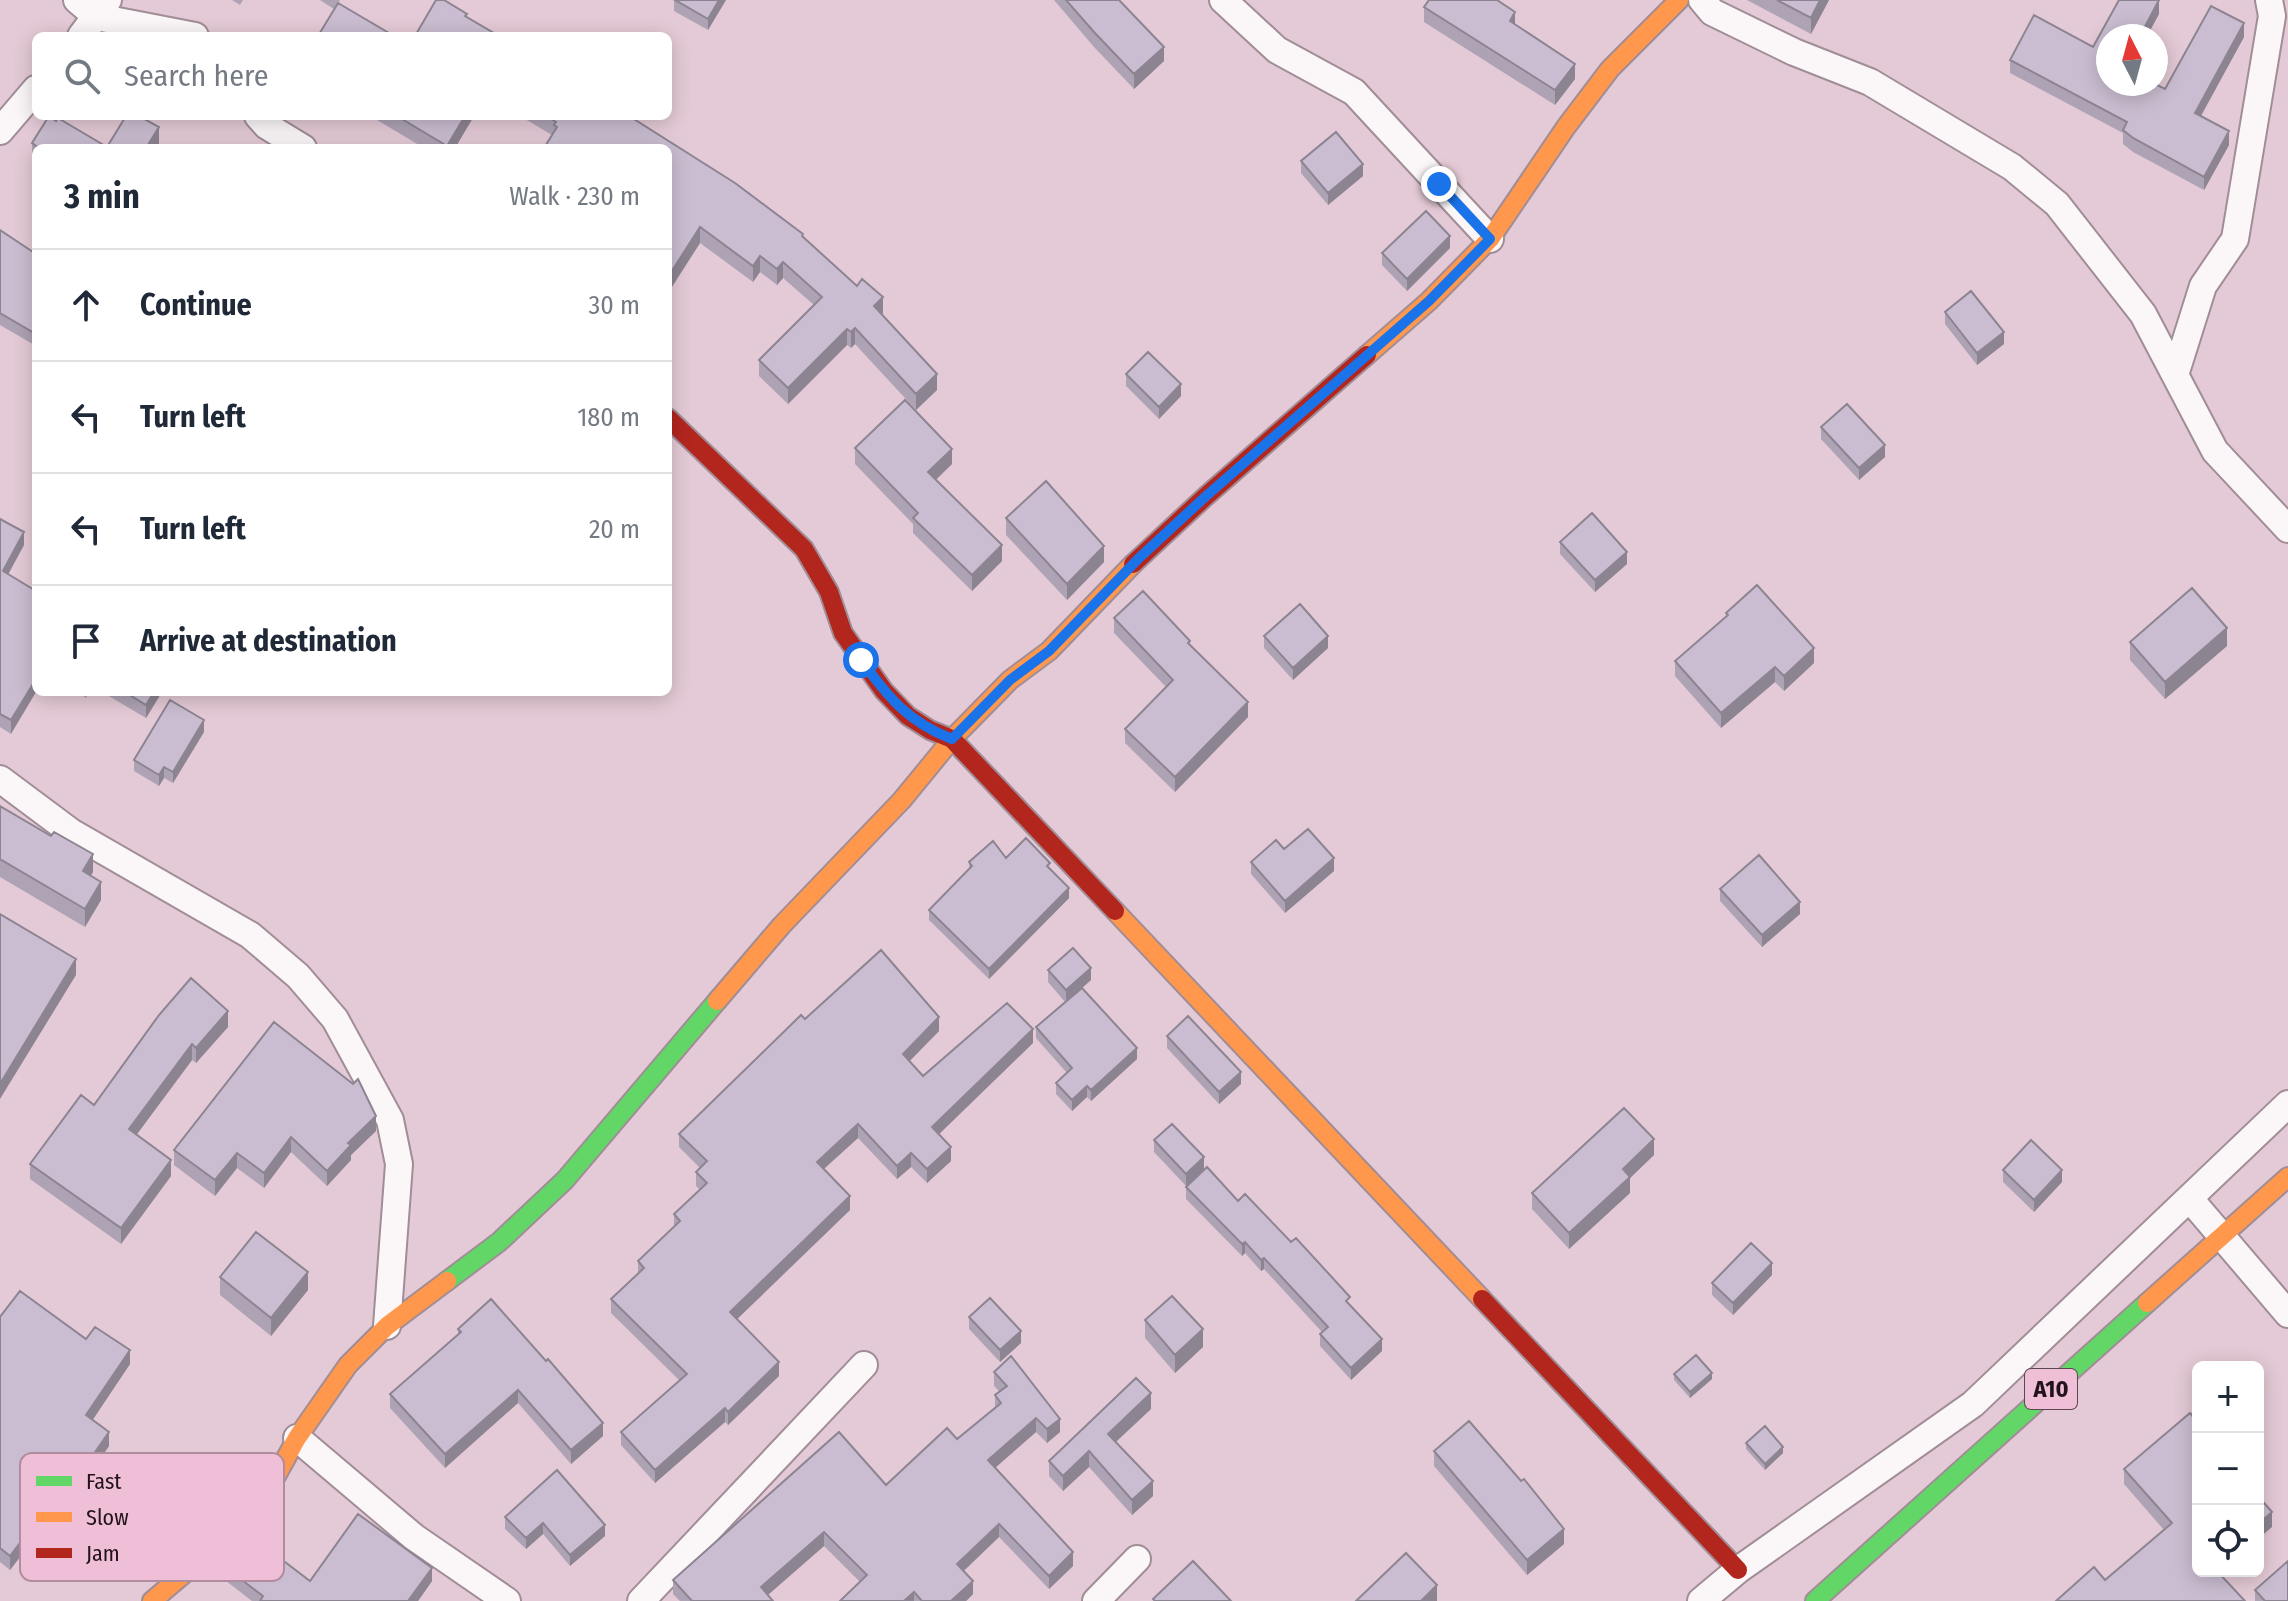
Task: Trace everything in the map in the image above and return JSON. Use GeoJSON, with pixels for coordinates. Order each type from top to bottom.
{"type":"FeatureCollection","features":[{"type":"Feature","properties":{"kind":"street"},"geometry":{"type":"LineString","coordinates":[[77,0],[95,18],[173,32]]}},
{"type":"Feature","properties":{"kind":"street"},"geometry":{"type":"LineString","coordinates":[[1223,0],[1277,50],[1354,92],[1490,239]]}},
{"type":"Feature","properties":{"kind":"street"},"geometry":{"type":"LineString","coordinates":[[284,1462],[348,1365],[387,1326],[499,1242],[565,1180],[782,925],[902,800],[952,739],[1010,680],[1049,651],[1183,517],[1429,301],[1490,239],[1566,127],[1610,69],[1679,0]]}},
{"type":"Feature","properties":{"kind":"street"},"geometry":{"type":"LineString","coordinates":[[1702,0],[1712,12],[1726,19],[1794,52],[1870,82],[2012,167],[2057,204],[2143,314],[2215,451],[2288,529]]}},
{"type":"Feature","properties":{"kind":"street"},"geometry":{"type":"LineString","coordinates":[[2175,375],[2203,286],[2235,239],[2272,16],[2269,0]]}},
{"type":"Feature","properties":{"kind":"street"},"geometry":{"type":"LineString","coordinates":[[0,131],[32,94]]}},
{"type":"Feature","properties":{"kind":"street"},"geometry":{"type":"LineString","coordinates":[[262,120],[296,144]]}},
{"type":"Feature","properties":{"kind":"street"},"geometry":{"type":"LineString","coordinates":[[672,422],[804,549],[829,592],[843,633],[884,691],[908,716],[952,739],[1738,1570]]}},
{"type":"Feature","properties":{"kind":"street"},"geometry":{"type":"LineString","coordinates":[[0,779],[71,832],[250,935],[298,976],[335,1019],[390,1120],[399,1164],[387,1326]]}},
{"type":"Feature","properties":{"kind":"street"},"geometry":{"type":"LineString","coordinates":[[1701,1601],[1738,1570],[1973,1404],[2288,1104]]}},
{"type":"Feature","properties":{"kind":"street","name":"A10"},"geometry":{"type":"LineString","coordinates":[[1815,1601],[2288,1177]]}},
{"type":"Feature","properties":{"kind":"street"},"geometry":{"type":"LineString","coordinates":[[2190,1199],[2288,1314]]}},
{"type":"Feature","properties":{"kind":"street"},"geometry":{"type":"LineString","coordinates":[[641,1601],[864,1365]]}},
{"type":"Feature","properties":{"kind":"street"},"geometry":{"type":"LineString","coordinates":[[297,1438],[414,1537],[507,1601]]}},
{"type":"Feature","properties":{"kind":"street"},"geometry":{"type":"LineString","coordinates":[[1096,1601],[1137,1559]]}},
{"type":"Feature","properties":{"kind":"street"},"geometry":{"type":"LineString","coordinates":[[152,1601],[176,1581]]}},
{"type":"Feature","properties":{"kind":"building"},"geometry":{"type":"Polygon","coordinates":[[[436,0],[444,0],[492,32],[417,32],[436,0]]]}},
{"type":"Feature","properties":{"kind":"building"},"geometry":{"type":"Polygon","coordinates":[[[675,0],[719,0],[708,19],[675,0]]]}},
{"type":"Feature","properties":{"kind":"building"},"geometry":{"type":"Polygon","coordinates":[[[1066,0],[1119,0],[1164,47],[1134,74],[1066,0]]]}},
{"type":"Feature","properties":{"kind":"building"},"geometry":{"type":"Polygon","coordinates":[[[1429,0],[1497,0],[1515,12],[1510,21],[1575,64],[1555,90],[1424,7],[1429,0]]]}},
{"type":"Feature","properties":{"kind":"building"},"geometry":{"type":"Polygon","coordinates":[[[1777,0],[1820,0],[1811,18],[1777,0]]]}},
{"type":"Feature","properties":{"kind":"building"},"geometry":{"type":"Polygon","coordinates":[[[2119,0],[2159,0],[2146,24],[2106,24],[2119,0]]]}},
{"type":"Feature","properties":{"kind":"building"},"geometry":{"type":"Polygon","coordinates":[[[338,3],[387,32],[320,32],[338,3]]]}},
{"type":"Feature","properties":{"kind":"building"},"geometry":{"type":"Polygon","coordinates":[[[2211,6],[2244,23],[2195,113],[2229,131],[2204,177],[2133,138],[2123,130],[2127,122],[2010,60],[2034,15],[2093,47],[2096,42],[2096,96],[2168,96],[2168,84],[2211,6]]]}},
{"type":"Feature","properties":{"kind":"building"},"geometry":{"type":"Polygon","coordinates":[[[46,120],[61,120],[102,144],[33,144],[46,120]]]}},
{"type":"Feature","properties":{"kind":"building"},"geometry":{"type":"Polygon","coordinates":[[[124,120],[146,120],[159,127],[148,144],[109,144],[124,120]]]}},
{"type":"Feature","properties":{"kind":"building"},"geometry":{"type":"Polygon","coordinates":[[[404,120],[463,120],[448,144],[404,120]]]}},
{"type":"Feature","properties":{"kind":"building"},"geometry":{"type":"Polygon","coordinates":[[[553,120],[635,120],[735,183],[803,234],[857,286],[862,279],[883,297],[874,306],[937,374],[916,394],[855,328],[851,332],[847,329],[788,388],[759,360],[822,297],[783,262],[777,269],[760,256],[753,266],[700,227],[672,271],[672,144],[546,144],[557,127],[554,125],[556,122],[553,120]]]}},
{"type":"Feature","properties":{"kind":"building"},"geometry":{"type":"Polygon","coordinates":[[[1336,132],[1363,164],[1328,193],[1301,161],[1336,132]]]}},
{"type":"Feature","properties":{"kind":"building"},"geometry":{"type":"Polygon","coordinates":[[[1426,211],[1450,236],[1407,279],[1382,253],[1426,211]]]}},
{"type":"Feature","properties":{"kind":"building"},"geometry":{"type":"Polygon","coordinates":[[[0,230],[32,251],[32,332],[0,313],[0,230]]]}},
{"type":"Feature","properties":{"kind":"building"},"geometry":{"type":"Polygon","coordinates":[[[1971,291],[2004,332],[1977,353],[1945,312],[1971,291]]]}},
{"type":"Feature","properties":{"kind":"building"},"geometry":{"type":"Polygon","coordinates":[[[1148,352],[1181,384],[1159,407],[1126,374],[1148,352]]]}},
{"type":"Feature","properties":{"kind":"building"},"geometry":{"type":"Polygon","coordinates":[[[905,400],[952,449],[928,472],[1002,545],[972,575],[913,518],[918,513],[855,448],[905,400]]]}},
{"type":"Feature","properties":{"kind":"building"},"geometry":{"type":"Polygon","coordinates":[[[1847,404],[1885,445],[1859,468],[1821,427],[1847,404]]]}},
{"type":"Feature","properties":{"kind":"building"},"geometry":{"type":"Polygon","coordinates":[[[1046,481],[1104,546],[1067,584],[1006,518],[1046,481]]]}},
{"type":"Feature","properties":{"kind":"building"},"geometry":{"type":"Polygon","coordinates":[[[1592,513],[1627,552],[1595,580],[1560,542],[1592,513]]]}},
{"type":"Feature","properties":{"kind":"building"},"geometry":{"type":"Polygon","coordinates":[[[0,519],[24,532],[3,571],[32,589],[32,686],[11,720],[0,714],[0,519]]]}},
{"type":"Feature","properties":{"kind":"building"},"geometry":{"type":"Polygon","coordinates":[[[1757,585],[1814,648],[1784,676],[1775,667],[1721,713],[1675,661],[1757,585]]]}},
{"type":"Feature","properties":{"kind":"building"},"geometry":{"type":"Polygon","coordinates":[[[2192,588],[2227,628],[2165,682],[2130,642],[2192,588]]]}},
{"type":"Feature","properties":{"kind":"building"},"geometry":{"type":"Polygon","coordinates":[[[1143,591],[1190,641],[1188,643],[1248,702],[1175,777],[1125,729],[1173,680],[1114,618],[1143,591]]]}},
{"type":"Feature","properties":{"kind":"building"},"geometry":{"type":"Polygon","coordinates":[[[1300,604],[1328,636],[1293,668],[1264,636],[1300,604]]]}},
{"type":"Feature","properties":{"kind":"building"},"geometry":{"type":"Polygon","coordinates":[[[131,696],[152,696],[146,705],[131,696]]]}},
{"type":"Feature","properties":{"kind":"building"},"geometry":{"type":"Polygon","coordinates":[[[170,700],[204,720],[173,772],[164,767],[159,775],[134,760],[170,700]]]}},
{"type":"Feature","properties":{"kind":"building"},"geometry":{"type":"Polygon","coordinates":[[[0,806],[51,836],[54,832],[93,854],[83,871],[101,882],[85,909],[0,859],[0,806]]]}},
{"type":"Feature","properties":{"kind":"building"},"geometry":{"type":"Polygon","coordinates":[[[1308,829],[1334,858],[1285,901],[1251,862],[1276,840],[1284,849],[1308,829]]]}},
{"type":"Feature","properties":{"kind":"building"},"geometry":{"type":"Polygon","coordinates":[[[1026,838],[1069,888],[989,969],[929,910],[972,866],[969,862],[993,841],[1006,858],[1026,838]]]}},
{"type":"Feature","properties":{"kind":"building"},"geometry":{"type":"Polygon","coordinates":[[[1759,855],[1800,902],[1762,935],[1720,889],[1759,855]]]}},
{"type":"Feature","properties":{"kind":"building"},"geometry":{"type":"Polygon","coordinates":[[[0,914],[76,959],[0,1084],[0,914]]]}},
{"type":"Feature","properties":{"kind":"building"},"geometry":{"type":"Polygon","coordinates":[[[1073,948],[1091,968],[1066,990],[1048,970],[1073,948]]]}},
{"type":"Feature","properties":{"kind":"building"},"geometry":{"type":"Polygon","coordinates":[[[881,950],[939,1017],[903,1054],[923,1076],[1007,1003],[1033,1029],[932,1127],[951,1147],[927,1169],[911,1153],[897,1166],[858,1124],[817,1162],[850,1196],[730,1312],[779,1362],[728,1412],[725,1408],[655,1470],[621,1432],[687,1374],[611,1299],[644,1268],[638,1261],[680,1221],[674,1214],[707,1183],[696,1172],[707,1161],[679,1134],[801,1015],[805,1019],[881,950]]]}},
{"type":"Feature","properties":{"kind":"building"},"geometry":{"type":"Polygon","coordinates":[[[191,978],[228,1011],[196,1048],[192,1044],[129,1129],[171,1160],[121,1228],[30,1164],[81,1095],[94,1105],[159,1015],[191,978]]]}},
{"type":"Feature","properties":{"kind":"building"},"geometry":{"type":"Polygon","coordinates":[[[1082,988],[1137,1048],[1091,1090],[1087,1086],[1072,1100],[1056,1083],[1072,1068],[1036,1027],[1082,988]]]}},
{"type":"Feature","properties":{"kind":"building"},"geometry":{"type":"Polygon","coordinates":[[[1188,1016],[1241,1072],[1219,1092],[1167,1036],[1188,1016]]]}},
{"type":"Feature","properties":{"kind":"building"},"geometry":{"type":"Polygon","coordinates":[[[274,1022],[353,1084],[358,1079],[376,1116],[348,1143],[351,1145],[327,1171],[291,1137],[264,1173],[237,1153],[215,1180],[174,1150],[274,1022]]]}},
{"type":"Feature","properties":{"kind":"building"},"geometry":{"type":"Polygon","coordinates":[[[1624,1108],[1654,1139],[1623,1169],[1630,1177],[1569,1233],[1532,1193],[1624,1108]]]}},
{"type":"Feature","properties":{"kind":"building"},"geometry":{"type":"Polygon","coordinates":[[[1172,1124],[1204,1157],[1186,1174],[1154,1140],[1172,1124]]]}},
{"type":"Feature","properties":{"kind":"building"},"geometry":{"type":"Polygon","coordinates":[[[2031,1140],[2062,1170],[2034,1200],[2003,1170],[2031,1140]]]}},
{"type":"Feature","properties":{"kind":"building"},"geometry":{"type":"Polygon","coordinates":[[[1207,1167],[1238,1201],[1245,1194],[1291,1242],[1296,1238],[1350,1297],[1346,1301],[1382,1339],[1351,1368],[1320,1334],[1328,1327],[1264,1258],[1261,1260],[1245,1242],[1242,1244],[1186,1187],[1207,1167]]]}},
{"type":"Feature","properties":{"kind":"building"},"geometry":{"type":"Polygon","coordinates":[[[256,1232],[308,1272],[271,1318],[220,1277],[256,1232]]]}},
{"type":"Feature","properties":{"kind":"building"},"geometry":{"type":"Polygon","coordinates":[[[1751,1243],[1772,1263],[1733,1303],[1712,1283],[1751,1243]]]}},
{"type":"Feature","properties":{"kind":"building"},"geometry":{"type":"Polygon","coordinates":[[[20,1291],[86,1339],[95,1327],[130,1350],[86,1415],[109,1432],[94,1453],[20,1453],[20,1543],[10,1556],[0,1548],[0,1317],[20,1291]]]}},
{"type":"Feature","properties":{"kind":"building"},"geometry":{"type":"Polygon","coordinates":[[[1172,1296],[1203,1329],[1175,1355],[1145,1320],[1172,1296]]]}},
{"type":"Feature","properties":{"kind":"building"},"geometry":{"type":"Polygon","coordinates":[[[990,1298],[1021,1331],[1000,1350],[969,1317],[990,1298]]]}},
{"type":"Feature","properties":{"kind":"building"},"geometry":{"type":"Polygon","coordinates":[[[491,1299],[603,1423],[571,1450],[518,1390],[445,1454],[390,1394],[461,1332],[458,1329],[491,1299]]]}},
{"type":"Feature","properties":{"kind":"building"},"geometry":{"type":"Polygon","coordinates":[[[1696,1355],[1712,1373],[1690,1392],[1674,1374],[1696,1355]]]}},
{"type":"Feature","properties":{"kind":"building"},"geometry":{"type":"Polygon","coordinates":[[[1011,1356],[1060,1419],[1047,1429],[1036,1418],[988,1460],[1073,1552],[1049,1576],[999,1524],[957,1564],[973,1581],[951,1601],[922,1601],[914,1592],[904,1601],[840,1601],[867,1575],[824,1532],[761,1587],[773,1601],[692,1601],[673,1580],[839,1432],[886,1485],[947,1428],[957,1439],[1001,1403],[995,1395],[1007,1386],[994,1372],[1011,1356]]]}},
{"type":"Feature","properties":{"kind":"building"},"geometry":{"type":"Polygon","coordinates":[[[1136,1378],[1151,1393],[1108,1434],[1153,1481],[1132,1500],[1089,1451],[1063,1476],[1049,1461],[1136,1378]]]}},
{"type":"Feature","properties":{"kind":"building"},"geometry":{"type":"Polygon","coordinates":[[[2190,1413],[2192,1577],[2223,1577],[2245,1601],[2056,1601],[2094,1567],[2105,1580],[2172,1523],[2124,1469],[2190,1413]]]}},
{"type":"Feature","properties":{"kind":"building"},"geometry":{"type":"Polygon","coordinates":[[[1469,1421],[1521,1481],[1524,1479],[1564,1529],[1527,1560],[1434,1451],[1469,1421]]]}},
{"type":"Feature","properties":{"kind":"building"},"geometry":{"type":"Polygon","coordinates":[[[1765,1426],[1783,1447],[1765,1464],[1746,1443],[1765,1426]]]}},
{"type":"Feature","properties":{"kind":"building"},"geometry":{"type":"Polygon","coordinates":[[[557,1470],[605,1525],[570,1555],[543,1523],[526,1538],[505,1517],[557,1470]]]}},
{"type":"Feature","properties":{"kind":"building"},"geometry":{"type":"Polygon","coordinates":[[[2264,1503],[2272,1512],[2264,1519],[2264,1503]]]}},
{"type":"Feature","properties":{"kind":"building"},"geometry":{"type":"Polygon","coordinates":[[[358,1514],[432,1568],[408,1601],[260,1601],[263,1596],[243,1581],[284,1581],[284,1561],[310,1581],[358,1514]]]}},
{"type":"Feature","properties":{"kind":"building"},"geometry":{"type":"Polygon","coordinates":[[[1406,1553],[1437,1585],[1421,1601],[1356,1601],[1406,1553]]]}},
{"type":"Feature","properties":{"kind":"building"},"geometry":{"type":"Polygon","coordinates":[[[1193,1561],[1231,1601],[1153,1599],[1193,1561]]]}},
{"type":"Feature","properties":{"kind":"building"},"geometry":{"type":"Polygon","coordinates":[[[2288,1561],[2288,1601],[2265,1601],[2255,1590],[2288,1561]]]}},
{"type":"Feature","properties":{"kind":"traffic: fast"},"geometry":{"type":"LineString","coordinates":[[447,1281],[499,1242],[565,1180],[717,1001]]}},
{"type":"Feature","properties":{"kind":"traffic: fast"},"geometry":{"type":"LineString","coordinates":[[1815,1601],[2147,1303]]}},
{"type":"Feature","properties":{"kind":"traffic: slow"},"geometry":{"type":"LineString","coordinates":[[1367,355],[1429,301],[1490,239],[1566,127],[1610,69],[1679,0]]}},
{"type":"Feature","properties":{"kind":"traffic: slow"},"geometry":{"type":"LineString","coordinates":[[717,1001],[782,925],[902,800],[952,739],[1010,680],[1049,651],[1133,564]]}},
{"type":"Feature","properties":{"kind":"traffic: slow"},"geometry":{"type":"LineString","coordinates":[[1115,911],[1482,1299]]}},
{"type":"Feature","properties":{"kind":"traffic: slow"},"geometry":{"type":"LineString","coordinates":[[2147,1303],[2288,1177]]}},
{"type":"Feature","properties":{"kind":"traffic: slow"},"geometry":{"type":"LineString","coordinates":[[284,1462],[348,1365],[387,1326],[447,1281]]}},
{"type":"Feature","properties":{"kind":"traffic: slow"},"geometry":{"type":"LineString","coordinates":[[152,1601],[176,1581]]}},
{"type":"Feature","properties":{"kind":"traffic: jam"},"geometry":{"type":"LineString","coordinates":[[1133,564],[1367,355]]}},
{"type":"Feature","properties":{"kind":"traffic: jam"},"geometry":{"type":"LineString","coordinates":[[672,422],[804,549],[829,592],[843,633],[884,691],[908,716],[952,739],[1115,911]]}},
{"type":"Feature","properties":{"kind":"traffic: jam"},"geometry":{"type":"LineString","coordinates":[[1482,1299],[1738,1570]]}},
{"type":"Feature","properties":{"kind":"route"},"geometry":{"type":"LineString","coordinates":[[861,660],[908,716],[952,739],[1010,680],[1049,651],[1139,558],[1310,403],[1429,301],[1490,239],[1439,184]]}}]}
